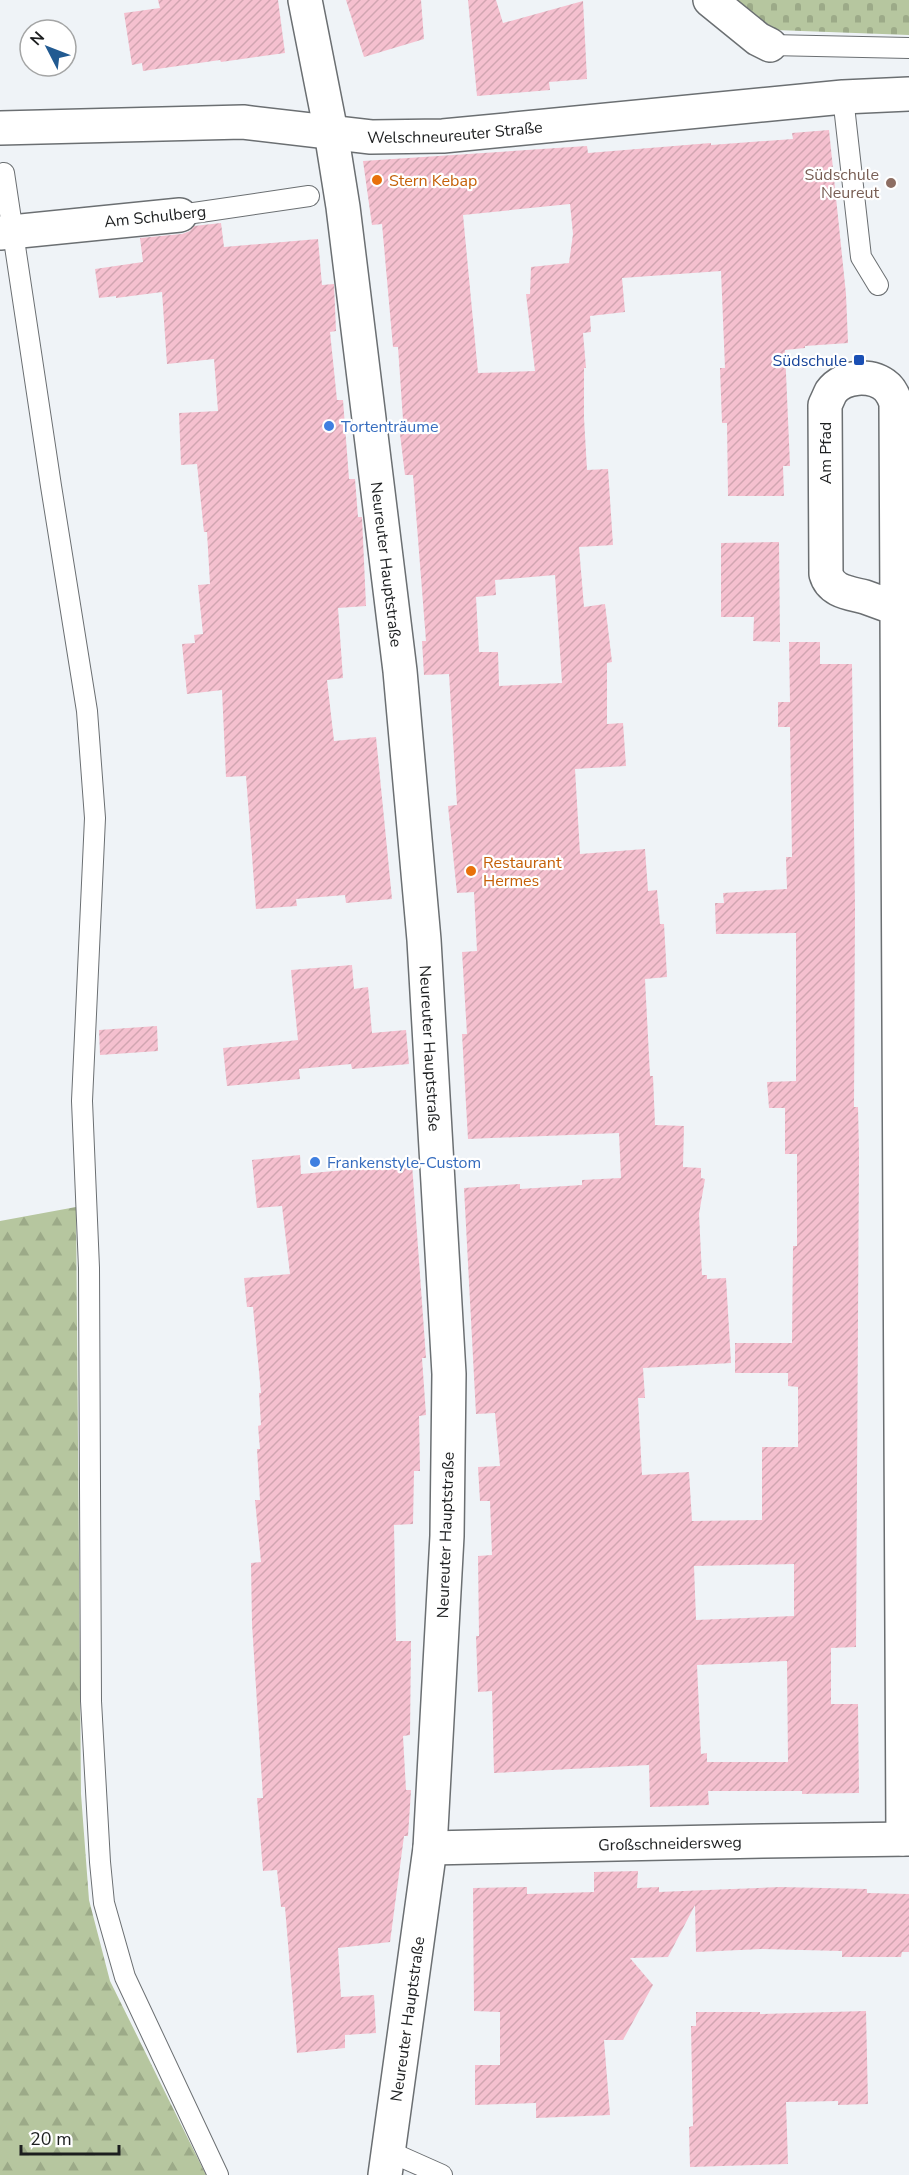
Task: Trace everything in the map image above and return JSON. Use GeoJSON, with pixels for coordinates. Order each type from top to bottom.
{"type":"FeatureCollection","features":[{"type":"Feature","properties":{"kind":"street","name":"Neureuter Hauptstraße"},"geometry":{"type":"LineString","coordinates":[[305,0],[344,207],[400,671],[424,940],[449,1374],[447,1536],[430,1848],[387,2163]]}},
{"type":"Feature","properties":{"kind":"street"},"geometry":{"type":"LineString","coordinates":[[710,0],[758,39],[770,45]]}},
{"type":"Feature","properties":{"kind":"street","name":"Welschneureuter Straße"},"geometry":{"type":"LineString","coordinates":[[0,128],[243,122],[371,137],[443,136],[843,97],[909,94]]}},
{"type":"Feature","properties":{"kind":"street","name":"Am Schulberg"},"geometry":{"type":"LineString","coordinates":[[6,232],[180,215]]}},
{"type":"Feature","properties":{"kind":"street","name":"Am Pfad"},"geometry":{"type":"LineString","coordinates":[[898,609],[844,592],[832,586],[825,574],[825,405],[832,391],[844,381],[858,378],[876,380],[885,385],[892,393],[896,403],[898,609],[904,796],[906,1839]]}},
{"type":"Feature","properties":{"kind":"street","name":"Großschneidersweg"},"geometry":{"type":"LineString","coordinates":[[430,1848],[906,1839]]}},
{"type":"Feature","properties":{"kind":"lane"},"geometry":{"type":"LineString","coordinates":[[770,45],[909,48]]}},
{"type":"Feature","properties":{"kind":"lane"},"geometry":{"type":"LineString","coordinates":[[843,97],[861,257],[878,285]]}},
{"type":"Feature","properties":{"kind":"lane"},"geometry":{"type":"LineString","coordinates":[[4,173],[6,232],[87,711],[95,818],[82,1101],[89,1268],[92,1701],[104,1903],[124,1977],[218,2175]]}},
{"type":"Feature","properties":{"kind":"lane","name":"Am Schulberg"},"geometry":{"type":"LineString","coordinates":[[180,215],[309,196]]}},
{"type":"Feature","properties":{"kind":"lane"},"geometry":{"type":"LineString","coordinates":[[387,2163],[442,2175]]}},
{"type":"Feature","properties":{"kind":"green space"},"geometry":{"type":"Polygon","coordinates":[[[737,0],[909,0],[909,35],[775,30],[755,19],[737,0]]]}},
{"type":"Feature","properties":{"kind":"green space"},"geometry":{"type":"Polygon","coordinates":[[[76,1207],[81,1794],[89,1900],[110,1981],[206,2175],[0,2175],[0,1221],[76,1207]]]}},
{"type":"Feature","properties":{"kind":"building"},"geometry":{"type":"Polygon","coordinates":[[[158,0],[278,0],[285,53],[143,71],[142,63],[132,65],[124,13],[160,8],[158,0]]]}},
{"type":"Feature","properties":{"kind":"building"},"geometry":{"type":"Polygon","coordinates":[[[346,0],[421,0],[424,39],[364,57],[346,0]]]}},
{"type":"Feature","properties":{"kind":"building"},"geometry":{"type":"Polygon","coordinates":[[[468,0],[496,0],[503,23],[583,1],[587,79],[549,82],[550,90],[477,96],[468,0]]]}},
{"type":"Feature","properties":{"kind":"building"},"geometry":{"type":"Polygon","coordinates":[[[829,130],[846,294],[848,343],[785,350],[790,466],[783,466],[784,496],[728,496],[727,423],[722,423],[720,368],[725,368],[721,271],[622,278],[625,312],[590,316],[591,332],[583,333],[586,368],[584,368],[584,418],[587,470],[608,469],[613,545],[579,547],[584,607],[605,604],[612,662],[607,663],[607,724],[623,723],[626,766],[575,769],[580,854],[645,849],[648,891],[657,890],[660,924],[664,924],[667,977],[645,979],[655,1125],[684,1126],[683,1167],[701,1168],[701,1178],[705,1179],[699,1214],[702,1275],[707,1275],[707,1279],[726,1278],[731,1363],[643,1368],[645,1398],[638,1398],[642,1475],[689,1472],[692,1521],[762,1520],[762,1447],[798,1447],[798,1387],[788,1386],[788,1373],[735,1373],[735,1343],[792,1343],[793,1246],[797,1246],[797,1154],[785,1154],[785,1108],[769,1108],[767,1082],[796,1081],[796,933],[716,934],[715,903],[724,903],[723,893],[787,889],[786,857],[792,857],[790,727],[778,727],[778,702],[790,702],[789,642],[820,642],[820,664],[852,664],[855,909],[854,1107],[858,1107],[859,1153],[856,1647],[831,1648],[831,1704],[858,1704],[859,1793],[708,1791],[709,1805],[650,1807],[649,1765],[494,1773],[492,1691],[478,1692],[476,1636],[479,1636],[478,1556],[492,1555],[490,1501],[480,1501],[478,1467],[500,1466],[495,1413],[476,1414],[464,1188],[520,1184],[520,1189],[582,1185],[582,1180],[621,1178],[619,1133],[468,1139],[462,1034],[467,1034],[462,952],[477,951],[474,892],[457,893],[448,806],[457,805],[449,674],[424,675],[422,641],[426,641],[413,475],[405,475],[400,434],[404,434],[398,347],[393,347],[382,224],[372,225],[363,161],[587,146],[588,153],[711,143],[711,145],[793,139],[792,133],[829,130]],[[570,204],[463,215],[478,373],[535,371],[526,294],[530,294],[531,267],[569,263],[573,234],[570,204]],[[555,575],[495,580],[496,595],[476,597],[479,652],[498,652],[499,686],[562,683],[555,575]],[[794,1564],[694,1566],[696,1620],[794,1616],[794,1564]],[[787,1661],[697,1665],[701,1754],[707,1753],[707,1762],[788,1762],[787,1661]]]}},
{"type":"Feature","properties":{"kind":"building"},"geometry":{"type":"Polygon","coordinates":[[[221,223],[224,247],[318,239],[322,285],[334,284],[336,331],[330,332],[337,400],[343,400],[349,479],[355,479],[358,517],[362,517],[366,606],[338,608],[343,678],[327,680],[334,741],[376,737],[392,899],[346,903],[345,895],[296,899],[297,906],[256,909],[246,776],[226,777],[222,690],[187,694],[182,644],[195,643],[194,635],[203,634],[198,585],[210,584],[207,532],[204,532],[197,464],[181,465],[179,413],[218,411],[214,359],[167,364],[162,292],[99,298],[95,269],[143,262],[140,238],[182,234],[190,231],[194,226],[221,223]]]}},
{"type":"Feature","properties":{"kind":"building"},"geometry":{"type":"Polygon","coordinates":[[[779,542],[780,642],[753,641],[754,617],[721,617],[721,543],[779,542]]]}},
{"type":"Feature","properties":{"kind":"building"},"geometry":{"type":"Polygon","coordinates":[[[352,965],[354,989],[368,987],[372,1033],[406,1030],[409,1064],[352,1069],[351,1064],[299,1069],[300,1079],[227,1086],[223,1048],[298,1040],[291,970],[352,965]]]}},
{"type":"Feature","properties":{"kind":"building"},"geometry":{"type":"Polygon","coordinates":[[[157,1026],[158,1051],[100,1055],[99,1030],[157,1026]]]}},
{"type":"Feature","properties":{"kind":"building"},"geometry":{"type":"Polygon","coordinates":[[[300,1155],[301,1174],[412,1164],[426,1358],[422,1358],[426,1415],[419,1416],[420,1471],[414,1471],[413,1524],[394,1525],[396,1641],[411,1641],[410,1735],[403,1736],[406,1790],[411,1790],[408,1836],[404,1836],[390,1942],[338,1948],[341,1997],[374,1995],[376,2033],[345,2035],[345,2048],[297,2053],[285,1907],[281,1907],[277,1870],[263,1871],[257,1798],[263,1798],[252,1624],[251,1563],[261,1562],[255,1500],[260,1500],[257,1449],[260,1449],[258,1426],[261,1425],[259,1393],[261,1393],[253,1307],[247,1307],[244,1278],[290,1274],[282,1206],[257,1208],[252,1160],[300,1155]]]}},
{"type":"Feature","properties":{"kind":"building"},"geometry":{"type":"Polygon","coordinates":[[[638,1871],[637,1888],[659,1887],[659,1892],[780,1887],[867,1889],[867,1893],[909,1894],[909,1952],[902,1952],[901,1957],[842,1957],[842,1951],[762,1949],[696,1952],[695,1905],[668,1957],[630,1958],[653,1985],[623,2040],[604,2040],[610,2115],[536,2118],[536,2103],[475,2105],[475,2065],[500,2065],[500,2012],[474,2011],[473,1888],[527,1887],[527,1894],[594,1892],[594,1872],[638,1871]]]}},
{"type":"Feature","properties":{"kind":"building"},"geometry":{"type":"Polygon","coordinates":[[[866,2011],[868,2104],[838,2105],[838,2101],[786,2102],[788,2164],[690,2167],[689,2127],[693,2126],[691,2026],[696,2026],[696,2012],[760,2012],[760,2014],[866,2011]]]}},
{"type":"Feature","properties":{"kind":"place","name":"Stern Kebap"},"geometry":{"type":"Point","coordinates":[377,180]}},
{"type":"Feature","properties":{"kind":"place","name":"Südschule Neureut"},"geometry":{"type":"Point","coordinates":[891,183]}},
{"type":"Feature","properties":{"kind":"place","name":"Südschule"},"geometry":{"type":"Point","coordinates":[859,360]}},
{"type":"Feature","properties":{"kind":"place","name":"Tortenträume"},"geometry":{"type":"Point","coordinates":[329,426]}},
{"type":"Feature","properties":{"kind":"place","name":"Restaurant Hermes"},"geometry":{"type":"Point","coordinates":[471,871]}},
{"type":"Feature","properties":{"kind":"place","name":"Frankenstyle-Custom"},"geometry":{"type":"Point","coordinates":[315,1162]}}]}
